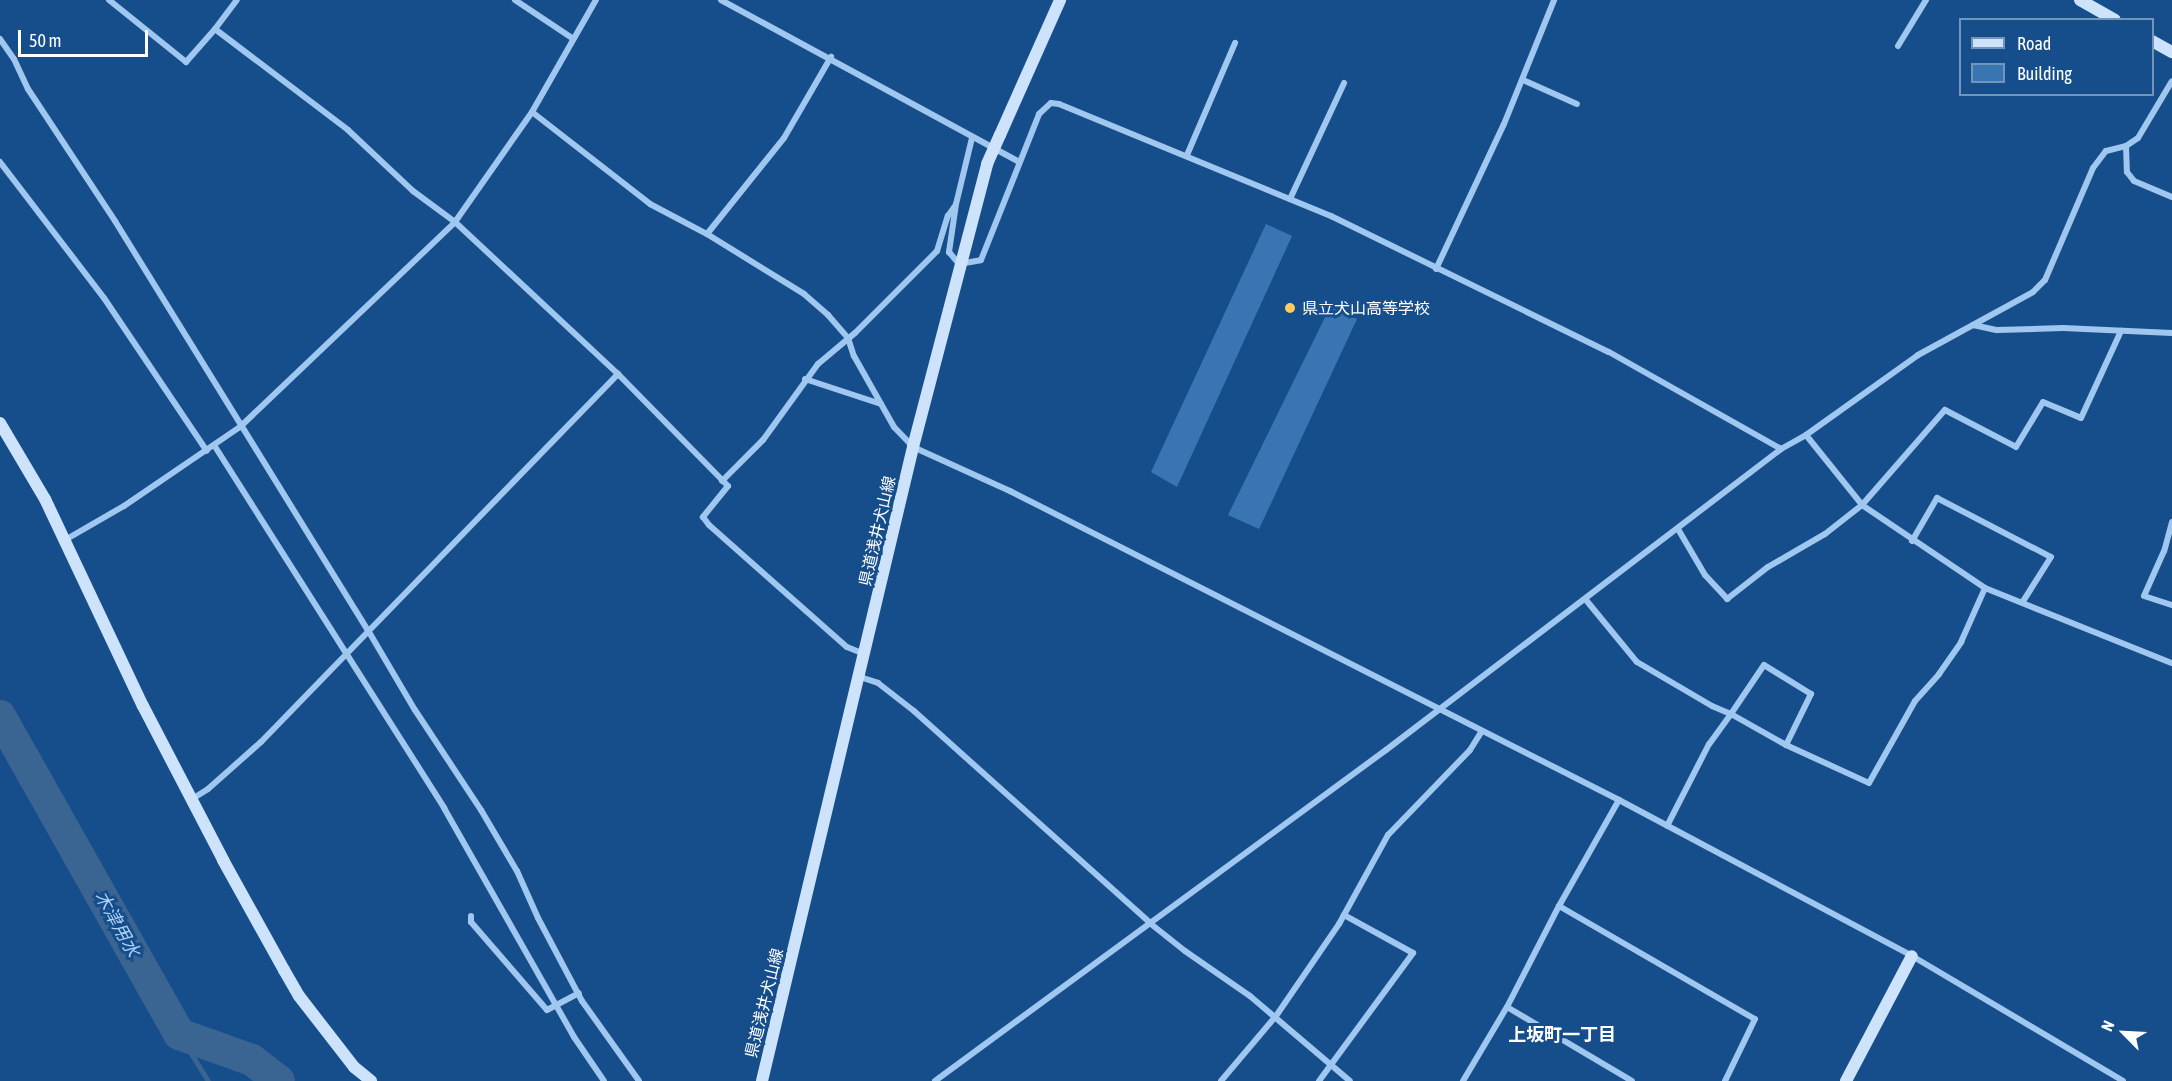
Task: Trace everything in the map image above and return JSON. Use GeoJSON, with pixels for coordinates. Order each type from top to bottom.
{"type":"FeatureCollection","features":[{"type":"Feature","properties":{"kind":"main road","name":"県道浅井犬山線"},"geometry":{"type":"LineString","coordinates":[[762,1081],[914,447],[986,165],[1060,0]]}},
{"type":"Feature","properties":{"kind":"main road"},"geometry":{"type":"LineString","coordinates":[[2080,0],[2112,18]]}},
{"type":"Feature","properties":{"kind":"main road"},"geometry":{"type":"LineString","coordinates":[[2154,42],[2172,52]]}},
{"type":"Feature","properties":{"kind":"main road"},"geometry":{"type":"LineString","coordinates":[[0,423],[45,499],[66,540],[103,625],[192,799],[299,996],[354,1067],[371,1081]]}},
{"type":"Feature","properties":{"kind":"main road"},"geometry":{"type":"LineString","coordinates":[[1846,1081],[1912,956]]}},
{"type":"Feature","properties":{"kind":"street"},"geometry":{"type":"LineString","coordinates":[[108,0],[186,62],[237,0]]}},
{"type":"Feature","properties":{"kind":"street"},"geometry":{"type":"LineString","coordinates":[[515,0],[572,38]]}},
{"type":"Feature","properties":{"kind":"street"},"geometry":{"type":"LineString","coordinates":[[66,540],[124,506],[240,427],[455,222],[532,112],[572,38],[596,0]]}},
{"type":"Feature","properties":{"kind":"street"},"geometry":{"type":"LineString","coordinates":[[721,0],[831,57],[972,138],[1019,162]]}},
{"type":"Feature","properties":{"kind":"street"},"geometry":{"type":"LineString","coordinates":[[1436,269],[1523,80],[1554,0]]}},
{"type":"Feature","properties":{"kind":"street"},"geometry":{"type":"LineString","coordinates":[[1898,46],[1926,0]]}},
{"type":"Feature","properties":{"kind":"street"},"geometry":{"type":"LineString","coordinates":[[215,29],[348,130],[413,191],[455,222],[618,374],[728,486],[703,517],[709,525],[848,647],[865,654]]}},
{"type":"Feature","properties":{"kind":"street"},"geometry":{"type":"LineString","coordinates":[[0,39],[14,59],[28,89],[115,221],[415,710],[517,871],[538,918],[579,993],[639,1081]]}},
{"type":"Feature","properties":{"kind":"street"},"geometry":{"type":"LineString","coordinates":[[1186,155],[1235,43]]}},
{"type":"Feature","properties":{"kind":"street"},"geometry":{"type":"LineString","coordinates":[[707,234],[784,138],[831,57]]}},
{"type":"Feature","properties":{"kind":"street"},"geometry":{"type":"LineString","coordinates":[[1523,80],[1577,104]]}},
{"type":"Feature","properties":{"kind":"street"},"geometry":{"type":"LineString","coordinates":[[935,1081],[1151,924],[1586,600],[1780,449],[1806,435],[1918,355],[2033,292],[2045,280],[2093,168],[2106,151],[2126,146],[2138,138],[2172,81]]}},
{"type":"Feature","properties":{"kind":"street"},"geometry":{"type":"LineString","coordinates":[[1290,199],[1344,83]]}},
{"type":"Feature","properties":{"kind":"street"},"geometry":{"type":"LineString","coordinates":[[972,138],[956,204],[949,252],[959,264],[981,260],[1039,114],[1051,103],[1186,155],[1331,216],[1609,352],[1780,449]]}},
{"type":"Feature","properties":{"kind":"street"},"geometry":{"type":"LineString","coordinates":[[532,112],[650,204],[707,234],[804,294],[828,315],[848,338],[854,356],[894,427],[914,447],[1010,491],[1618,800],[1912,956],[2123,1081]]}},
{"type":"Feature","properties":{"kind":"street"},"geometry":{"type":"LineString","coordinates":[[2126,146],[2127,172],[2134,181],[2172,197]]}},
{"type":"Feature","properties":{"kind":"street"},"geometry":{"type":"LineString","coordinates":[[0,162],[104,298],[207,451]]}},
{"type":"Feature","properties":{"kind":"street"},"geometry":{"type":"LineString","coordinates":[[722,481],[763,440],[818,364],[848,338],[937,251],[948,216],[956,204]]}},
{"type":"Feature","properties":{"kind":"street"},"geometry":{"type":"LineString","coordinates":[[1972,325],[1997,330],[2172,333]]}},
{"type":"Feature","properties":{"kind":"street"},"geometry":{"type":"LineString","coordinates":[[1678,529],[1705,575],[1727,599],[1768,567],[1825,534],[1862,505],[1945,410],[2016,447],[2043,402],[2081,418],[2121,331]]}},
{"type":"Feature","properties":{"kind":"street"},"geometry":{"type":"LineString","coordinates":[[192,799],[208,789],[261,742],[347,657],[618,374]]}},
{"type":"Feature","properties":{"kind":"street"},"geometry":{"type":"LineString","coordinates":[[806,380],[880,404]]}},
{"type":"Feature","properties":{"kind":"street"},"geometry":{"type":"LineString","coordinates":[[1806,435],[1862,505],[1912,541],[1985,588],[2172,663]]}},
{"type":"Feature","properties":{"kind":"street"},"geometry":{"type":"LineString","coordinates":[[214,445],[479,866],[574,1037],[604,1081]]}},
{"type":"Feature","properties":{"kind":"street"},"geometry":{"type":"LineString","coordinates":[[1912,541],[1937,498],[2051,557],[2022,603]]}},
{"type":"Feature","properties":{"kind":"street"},"geometry":{"type":"LineString","coordinates":[[2172,522],[2164,551],[2144,596],[2172,605]]}},
{"type":"Feature","properties":{"kind":"street"},"geometry":{"type":"LineString","coordinates":[[1586,600],[1637,662],[1786,745],[1869,783],[1915,701],[1939,674],[1961,642],[1985,588]]}},
{"type":"Feature","properties":{"kind":"street"},"geometry":{"type":"LineString","coordinates":[[1667,826],[1709,744],[1764,665],[1811,694],[1786,745]]}},
{"type":"Feature","properties":{"kind":"street"},"geometry":{"type":"LineString","coordinates":[[860,677],[878,683],[914,711],[1151,924],[1276,1016],[1350,1081]]}},
{"type":"Feature","properties":{"kind":"street"},"geometry":{"type":"LineString","coordinates":[[1221,1081],[1276,1016],[1344,915],[1388,835],[1470,750],[1482,731]]}},
{"type":"Feature","properties":{"kind":"street"},"geometry":{"type":"LineString","coordinates":[[1462,1081],[1507,1007],[1559,906],[1618,800]]}},
{"type":"Feature","properties":{"kind":"street"},"geometry":{"type":"LineString","coordinates":[[1559,906],[1755,1019],[1725,1081]]}},
{"type":"Feature","properties":{"kind":"street"},"geometry":{"type":"LineString","coordinates":[[1319,1081],[1413,953],[1344,915]]}},
{"type":"Feature","properties":{"kind":"street"},"geometry":{"type":"LineString","coordinates":[[471,916],[471,922],[547,1010],[579,993]]}},
{"type":"Feature","properties":{"kind":"street"},"geometry":{"type":"LineString","coordinates":[[1507,1007],[1632,1081]]}},
{"type":"Feature","properties":{"kind":"building"},"geometry":{"type":"Polygon","coordinates":[[[1266,224],[1292,236],[1177,487],[1151,472],[1266,224]]]}},
{"type":"Feature","properties":{"kind":"building"},"geometry":{"type":"Polygon","coordinates":[[[1331,305],[1357,319],[1259,529],[1228,515],[1331,305]]]}},
{"type":"Feature","properties":{"kind":"waterway","name":"木津用水"},"geometry":{"type":"LineString","coordinates":[[0,716],[179,1034],[252,1060],[279,1081]]}},
{"type":"Feature","properties":{"kind":"waterway"},"geometry":{"type":"LineString","coordinates":[[179,1034],[208,1081]]}},
{"type":"Feature","properties":{"kind":"place","name":"県立犬山高等学校"},"geometry":{"type":"Point","coordinates":[1290,308]}},
{"type":"Feature","properties":{"kind":"district","name":"上坂町一丁目"},"geometry":{"type":"Point","coordinates":[1562,1035]}}]}
